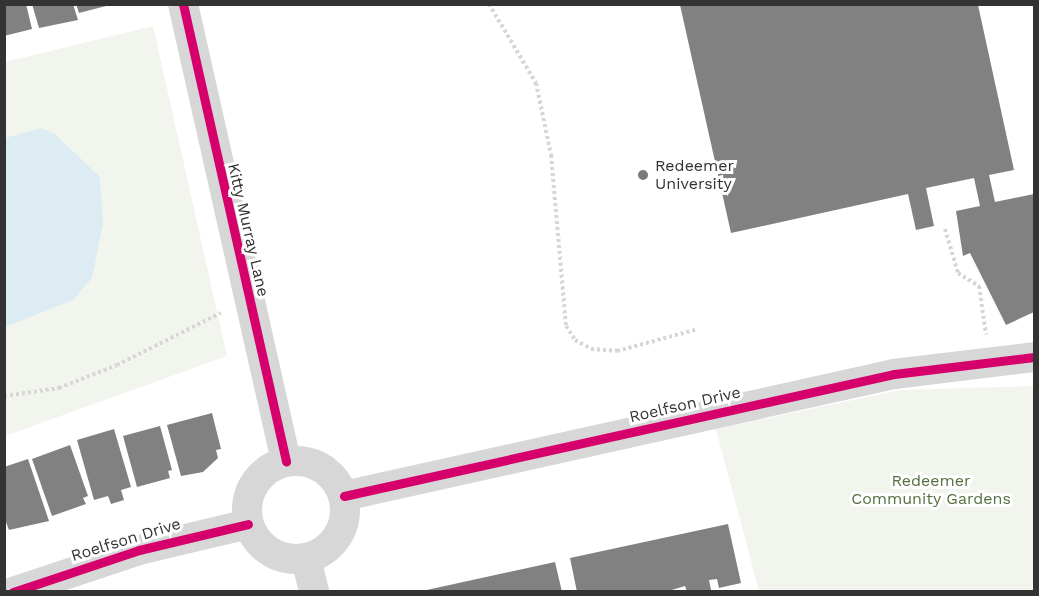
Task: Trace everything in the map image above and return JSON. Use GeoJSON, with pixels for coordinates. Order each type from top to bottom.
{"type":"FeatureCollection","features":[{"type":"Feature","properties":{"kind":"street","name":"Kitty Murray Lane"},"geometry":{"type":"LineString","coordinates":[[183,4],[286,462]]}},
{"type":"Feature","properties":{"kind":"street","name":"Roelfson Drive"},"geometry":{"type":"LineString","coordinates":[[344,496],[913,370],[1035,357]]}},
{"type":"Feature","properties":{"kind":"street"},"geometry":{"type":"LineString","coordinates":[[301,461],[328,472],[344,496],[346,513],[334,543],[306,559],[277,556],[264,548],[248,524],[246,508],[258,478],[286,462],[301,461]]}},
{"type":"Feature","properties":{"kind":"street","name":"Roelfson Drive"},"geometry":{"type":"LineString","coordinates":[[13,591],[139,550],[248,524]]}},
{"type":"Feature","properties":{"kind":"street"},"geometry":{"type":"LineString","coordinates":[[306,559],[314,591]]}},
{"type":"Feature","properties":{"kind":"path"},"geometry":{"type":"LineString","coordinates":[[489,4],[536,82],[551,155],[566,326],[575,340],[591,349],[617,351],[695,330]]}},
{"type":"Feature","properties":{"kind":"path"},"geometry":{"type":"LineString","coordinates":[[945,229],[958,273],[980,286],[987,341]]}},
{"type":"Feature","properties":{"kind":"path"},"geometry":{"type":"LineString","coordinates":[[4,396],[59,388],[117,365],[221,313]]}},
{"type":"Feature","properties":{"kind":"green space"},"geometry":{"type":"Polygon","coordinates":[[[153,26],[227,356],[5,436],[5,62],[153,26]]]}},
{"type":"Feature","properties":{"kind":"green space","name":"Redeemer Community Gardens"},"geometry":{"type":"Polygon","coordinates":[[[1034,386],[1034,591],[759,591],[716,429],[900,390],[1034,386]]]}},
{"type":"Feature","properties":{"kind":"shaded area"},"geometry":{"type":"Polygon","coordinates":[[[41,128],[55,134],[100,177],[103,223],[92,278],[73,300],[5,327],[5,138],[41,128]]]}},
{"type":"Feature","properties":{"kind":"building"},"geometry":{"type":"Polygon","coordinates":[[[4,4],[26,4],[32,29],[4,36],[4,4]]]}},
{"type":"Feature","properties":{"kind":"building"},"geometry":{"type":"Polygon","coordinates":[[[32,4],[73,4],[78,20],[39,28],[32,4]]]}},
{"type":"Feature","properties":{"kind":"building"},"geometry":{"type":"Polygon","coordinates":[[[76,4],[110,4],[110,5],[79,13],[76,4]]]}},
{"type":"Feature","properties":{"kind":"building"},"geometry":{"type":"Polygon","coordinates":[[[680,5],[978,5],[1014,170],[989,175],[995,202],[1034,194],[1034,312],[1006,325],[970,253],[963,256],[956,211],[980,206],[974,178],[926,188],[934,226],[916,230],[908,194],[731,233],[680,5]]]}},
{"type":"Feature","properties":{"kind":"building"},"geometry":{"type":"Polygon","coordinates":[[[212,413],[221,449],[216,450],[218,458],[203,472],[181,476],[167,425],[212,413]]]}},
{"type":"Feature","properties":{"kind":"building"},"geometry":{"type":"Polygon","coordinates":[[[160,426],[172,470],[168,471],[170,478],[137,487],[123,436],[160,426]]]}},
{"type":"Feature","properties":{"kind":"building"},"geometry":{"type":"Polygon","coordinates":[[[114,429],[131,487],[121,490],[124,500],[111,504],[108,496],[94,500],[77,440],[114,429]]]}},
{"type":"Feature","properties":{"kind":"building"},"geometry":{"type":"Polygon","coordinates":[[[70,445],[88,496],[83,498],[86,504],[52,516],[32,459],[70,445]]]}},
{"type":"Feature","properties":{"kind":"building"},"geometry":{"type":"Polygon","coordinates":[[[28,459],[49,521],[9,530],[4,517],[4,467],[28,459]]]}},
{"type":"Feature","properties":{"kind":"building"},"geometry":{"type":"Polygon","coordinates":[[[728,524],[741,583],[719,588],[717,579],[709,580],[711,590],[706,592],[687,592],[685,586],[665,592],[577,592],[570,558],[728,524]]]}},
{"type":"Feature","properties":{"kind":"building"},"geometry":{"type":"Polygon","coordinates":[[[555,562],[562,592],[422,592],[422,591],[555,562]]]}},
{"type":"Feature","properties":{"kind":"cycle path"},"geometry":{"type":"LineString","coordinates":[[183,4],[286,462]]}},
{"type":"Feature","properties":{"kind":"cycle path"},"geometry":{"type":"LineString","coordinates":[[344,496],[894,374],[1034,357]]}},
{"type":"Feature","properties":{"kind":"cycle path"},"geometry":{"type":"LineString","coordinates":[[13,592],[139,550],[248,524]]}},
{"type":"Feature","properties":{"kind":"place","name":"Redeemer University"},"geometry":{"type":"Point","coordinates":[643,175]}}]}
